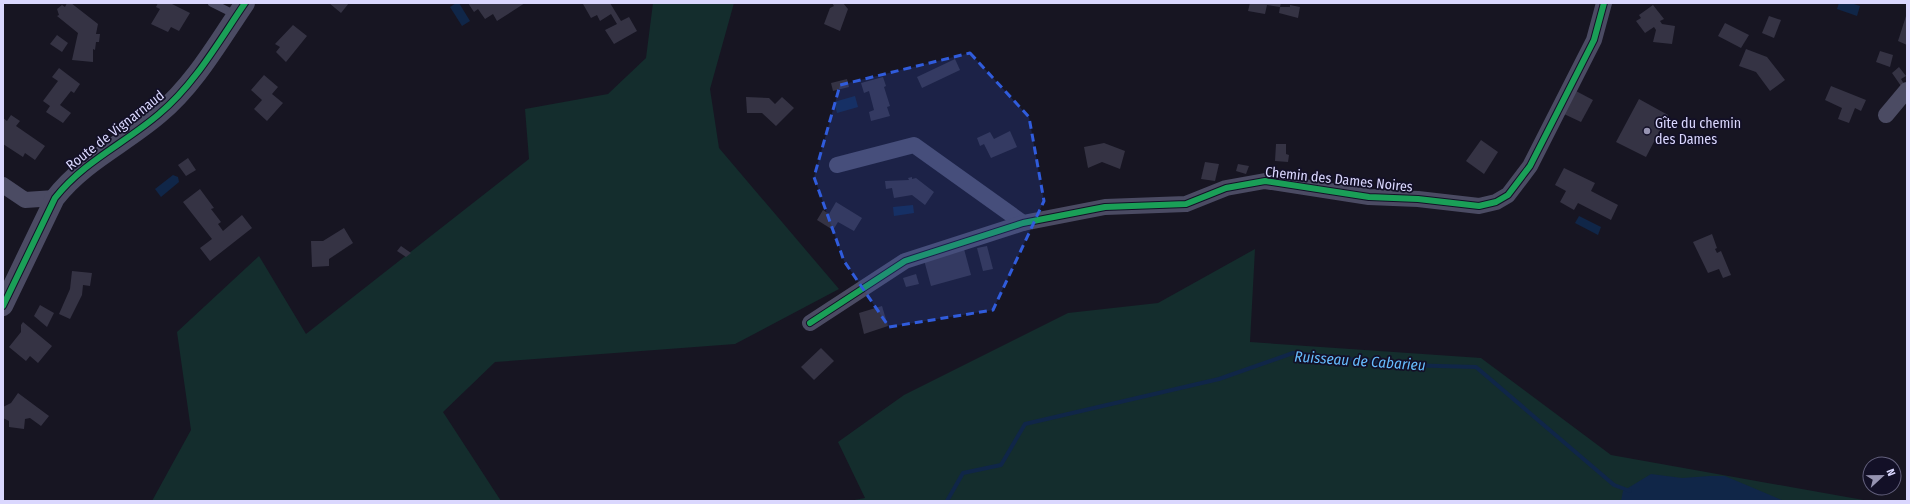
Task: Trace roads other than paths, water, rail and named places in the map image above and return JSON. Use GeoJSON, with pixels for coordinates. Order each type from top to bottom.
{"type":"FeatureCollection","features":[{"type":"Feature","properties":{"kind":"street","name":"Chemin des Dames Noires"},"geometry":{"type":"LineString","coordinates":[[810,322],[905,261],[1023,223],[1105,207],[1186,204],[1226,188],[1265,181],[1369,197],[1418,199],[1479,206],[1496,202],[1508,195],[1530,166],[1594,40],[1604,3]]}},
{"type":"Feature","properties":{"kind":"street","name":"Route de Vignarnaud"},"geometry":{"type":"LineString","coordinates":[[3,306],[55,198],[67,182],[86,166],[158,115],[172,102],[185,87],[241,9]]}},
{"type":"Feature","properties":{"kind":"street"},"geometry":{"type":"LineString","coordinates":[[1886,115],[1907,90]]}},
{"type":"Feature","properties":{"kind":"street"},"geometry":{"type":"LineString","coordinates":[[838,165],[914,145],[1023,223]]}},
{"type":"Feature","properties":{"kind":"street"},"geometry":{"type":"LineString","coordinates":[[3,185],[25,200],[55,198]]}},
{"type":"Feature","properties":{"kind":"lane"},"geometry":{"type":"LineString","coordinates":[[212,3],[241,9]]}},
{"type":"Feature","properties":{"kind":"water"},"geometry":{"type":"Polygon","coordinates":[[[456,3],[459,3],[470,21],[462,26],[450,7],[456,3]]]}},
{"type":"Feature","properties":{"kind":"water"},"geometry":{"type":"Polygon","coordinates":[[[1839,3],[1851,3],[1860,6],[1857,16],[1837,9],[1839,3]]]}},
{"type":"Feature","properties":{"kind":"water"},"geometry":{"type":"Polygon","coordinates":[[[855,96],[858,107],[837,113],[834,102],[855,96]]]}},
{"type":"Feature","properties":{"kind":"water"},"geometry":{"type":"Polygon","coordinates":[[[173,175],[178,177],[179,182],[161,197],[155,189],[173,175]]]}},
{"type":"Feature","properties":{"kind":"water"},"geometry":{"type":"Polygon","coordinates":[[[913,205],[914,213],[894,216],[893,207],[913,205]]]}},
{"type":"Feature","properties":{"kind":"water"},"geometry":{"type":"Polygon","coordinates":[[[1579,216],[1601,227],[1598,235],[1575,223],[1579,216]]]}},
{"type":"Feature","properties":{"kind":"water"},"geometry":{"type":"Polygon","coordinates":[[[1651,474],[1682,478],[1725,476],[1784,501],[1621,501],[1623,491],[1651,474]]]}},
{"type":"Feature","properties":{"kind":"waterway","name":"Ruisseau de Cabarieu"},"geometry":{"type":"LineString","coordinates":[[947,501],[963,473],[1001,465],[1025,424],[1219,379],[1293,353],[1402,365],[1476,367],[1614,485],[1630,491]]}},
{"type":"Feature","properties":{"kind":"place","name":"Gîte du chemin des Dames"},"geometry":{"type":"Point","coordinates":[1647,131]}}]}
